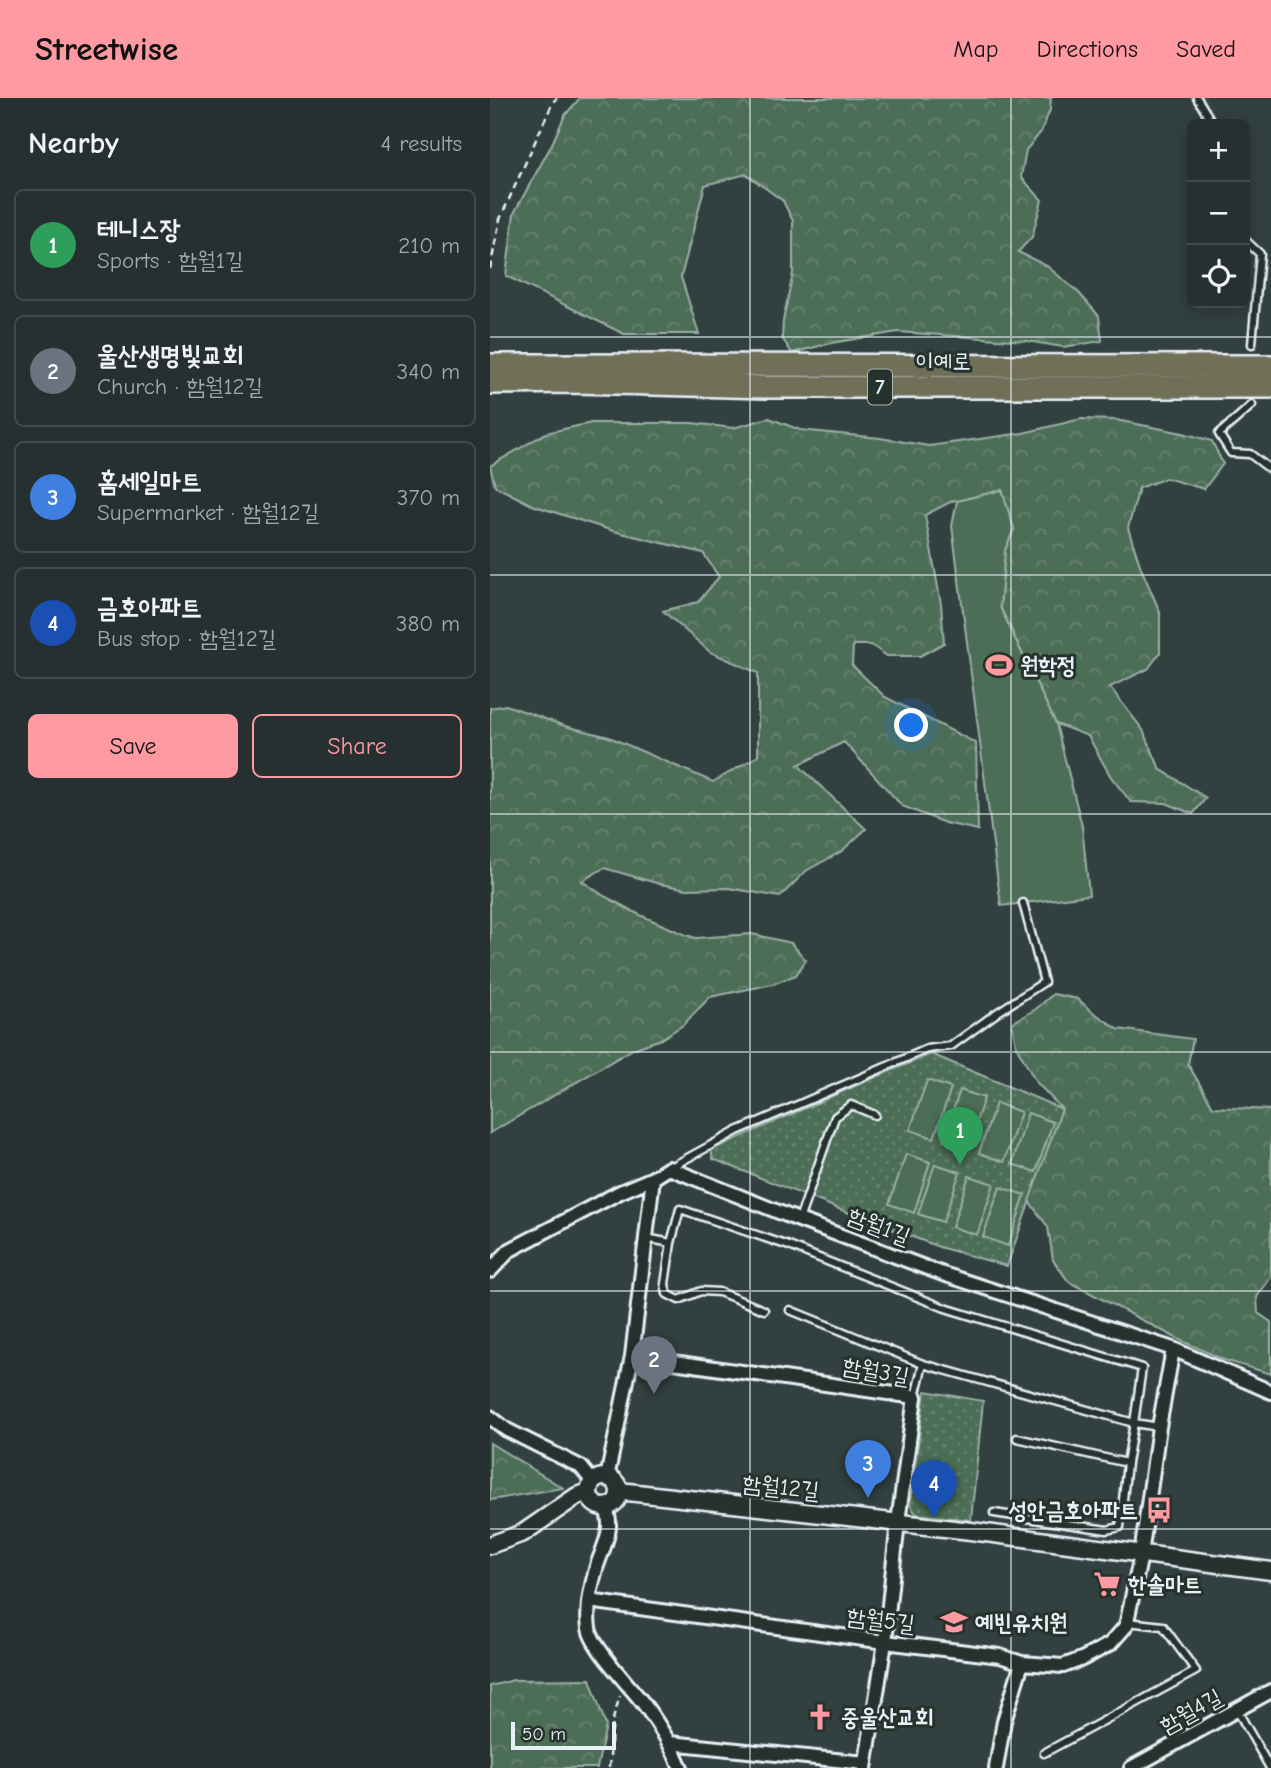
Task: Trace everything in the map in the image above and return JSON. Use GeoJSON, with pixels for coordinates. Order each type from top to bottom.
{"type":"FeatureCollection","features":[{"type":"Feature","properties":{"kind":"highway","name":"이예로"},"geometry":{"type":"LineString","coordinates":[[490,365],[1271,366]]}},
{"type":"Feature","properties":{"kind":"highway","name":"이예로"},"geometry":{"type":"LineString","coordinates":[[490,383],[575,382],[766,387],[1271,387]]}},
{"type":"Feature","properties":{"kind":"street"},"geometry":{"type":"LineString","coordinates":[[490,1271],[510,1250],[669,1168]]}},
{"type":"Feature","properties":{"kind":"street","name":"함월1길"},"geometry":{"type":"LineString","coordinates":[[669,1168],[943,1274],[1174,1349],[1271,1392]]}},
{"type":"Feature","properties":{"kind":"street"},"geometry":{"type":"LineString","coordinates":[[490,1545],[523,1533],[597,1484],[615,1482],[619,1491],[617,1500],[605,1507],[592,1501],[597,1484],[632,1356],[653,1178]]}},
{"type":"Feature","properties":{"kind":"street","name":"함월5길"},"geometry":{"type":"LineString","coordinates":[[589,1601],[1000,1656],[1022,1663],[1063,1666],[1082,1659],[1110,1644],[1126,1626],[1142,1555],[1159,1427],[1174,1349]]}},
{"type":"Feature","properties":{"kind":"street","name":"함월3길"},"geometry":{"type":"LineString","coordinates":[[632,1356],[915,1397],[885,1642],[865,1766],[670,1743]]}},
{"type":"Feature","properties":{"kind":"street"},"geometry":{"type":"LineString","coordinates":[[490,1417],[507,1430],[581,1466],[597,1484]]}},
{"type":"Feature","properties":{"kind":"street","name":"함월12길"},"geometry":{"type":"LineString","coordinates":[[619,1491],[898,1522],[1271,1571]]}},
{"type":"Feature","properties":{"kind":"street"},"geometry":{"type":"LineString","coordinates":[[605,1507],[610,1530],[596,1568],[589,1601],[589,1630],[598,1648],[646,1707],[670,1743],[681,1768]]}},
{"type":"Feature","properties":{"kind":"street"},"geometry":{"type":"LineString","coordinates":[[996,1768],[1004,1721],[1022,1663]]}},
{"type":"Feature","properties":{"kind":"street","name":"함월4길"},"geometry":{"type":"LineString","coordinates":[[1131,1768],[1271,1691]]}},
{"type":"Feature","properties":{"kind":"lane"},"geometry":{"type":"LineString","coordinates":[[1197,98],[1210,119]]}},
{"type":"Feature","properties":{"kind":"lane"},"geometry":{"type":"LineString","coordinates":[[1250,245],[1260,254],[1252,344]]}},
{"type":"Feature","properties":{"kind":"lane"},"geometry":{"type":"LineString","coordinates":[[1252,405],[1219,434],[1231,453],[1250,454],[1271,470]]}},
{"type":"Feature","properties":{"kind":"lane"},"geometry":{"type":"LineString","coordinates":[[669,1168],[737,1131],[927,1049],[951,1046],[1044,982],[1023,903]]}},
{"type":"Feature","properties":{"kind":"lane"},"geometry":{"type":"LineString","coordinates":[[799,1220],[835,1117],[851,1105],[875,1115]]}},
{"type":"Feature","properties":{"kind":"lane"},"geometry":{"type":"LineString","coordinates":[[764,1310],[719,1293],[701,1291],[679,1300],[667,1294],[665,1284],[671,1243],[680,1209],[789,1246],[945,1308],[1142,1368],[1120,1527],[1107,1530],[994,1513]]}},
{"type":"Feature","properties":{"kind":"lane"},"geometry":{"type":"LineString","coordinates":[[646,1238],[671,1243]]}},
{"type":"Feature","properties":{"kind":"lane"},"geometry":{"type":"LineString","coordinates":[[790,1310],[923,1364],[1134,1423],[1159,1427]]}},
{"type":"Feature","properties":{"kind":"lane"},"geometry":{"type":"LineString","coordinates":[[915,1397],[923,1364]]}},
{"type":"Feature","properties":{"kind":"lane"},"geometry":{"type":"LineString","coordinates":[[1017,1438],[1127,1463]]}},
{"type":"Feature","properties":{"kind":"lane"},"geometry":{"type":"LineString","coordinates":[[1044,1754],[1196,1671],[1163,1626],[1127,1622]]}},
{"type":"Feature","properties":{"kind":"lane"},"geometry":{"type":"LineString","coordinates":[[1237,1710],[1270,1768]]}},
{"type":"Feature","properties":{"kind":"path"},"geometry":{"type":"LineString","coordinates":[[490,269],[500,219],[556,98]]}},
{"type":"Feature","properties":{"kind":"path"},"geometry":{"type":"LineString","coordinates":[[609,1768],[612,1719],[626,1682]]}},
{"type":"Feature","properties":{"kind":"green space"},"geometry":{"type":"Polygon","coordinates":[[[580,98],[1051,98],[1050,110],[1041,132],[1026,150],[1021,177],[1042,200],[1032,237],[1018,252],[1047,266],[1079,293],[1099,316],[1102,341],[1063,347],[1027,341],[898,332],[831,343],[792,353],[782,338],[793,273],[793,221],[783,201],[746,174],[705,185],[681,277],[699,334],[624,334],[506,276],[514,213],[565,115],[580,98]]]}},
{"type":"Feature","properties":{"kind":"green space"},"geometry":{"type":"Polygon","coordinates":[[[769,418],[800,430],[929,446],[1023,433],[1081,419],[1116,420],[1212,441],[1223,464],[1204,489],[1166,478],[1139,488],[1128,528],[1160,612],[1160,653],[1148,669],[1110,687],[1143,730],[1160,769],[1206,798],[1193,814],[1166,803],[1131,802],[1111,777],[1088,736],[1056,724],[1000,607],[1005,550],[1014,529],[1002,490],[954,500],[925,515],[941,604],[944,643],[920,656],[887,656],[871,645],[853,645],[852,665],[885,697],[976,743],[978,830],[945,823],[902,806],[844,742],[798,765],[866,829],[842,851],[806,871],[780,897],[729,888],[687,889],[604,868],[582,881],[640,915],[686,935],[696,938],[752,934],[791,943],[806,960],[796,975],[773,984],[710,997],[683,1025],[661,1039],[633,1049],[490,1133],[490,708],[506,705],[565,726],[609,737],[713,782],[758,756],[758,673],[710,652],[663,611],[698,602],[719,577],[703,553],[613,531],[532,505],[495,486],[490,466],[546,433],[591,423],[692,423],[733,428],[769,418]]]}},
{"type":"Feature","properties":{"kind":"green space","name":"원학정"},"geometry":{"type":"Polygon","coordinates":[[[1002,490],[1014,529],[1005,550],[1000,607],[1056,724],[1082,826],[1089,895],[1001,906],[952,526],[957,501],[1002,490]]]}},
{"type":"Feature","properties":{"kind":"green space"},"geometry":{"type":"Polygon","coordinates":[[[1053,994],[1078,999],[1118,1029],[1193,1039],[1188,1064],[1213,1107],[1271,1110],[1271,1277],[1257,1297],[1258,1313],[1271,1322],[1271,1374],[1224,1360],[1182,1341],[1069,1282],[1053,1260],[1048,1227],[1029,1201],[1062,1109],[1036,1082],[1016,1046],[1012,1023],[1036,1009],[1053,994]]]}},
{"type":"Feature","properties":{"kind":"green space"},"geometry":{"type":"Polygon","coordinates":[[[931,1054],[1062,1109],[1007,1266],[939,1247],[713,1159],[711,1150],[931,1054]]]}},
{"type":"Feature","properties":{"kind":"green space"},"geometry":{"type":"Polygon","coordinates":[[[927,1080],[951,1088],[934,1138],[910,1130],[927,1080]]]}},
{"type":"Feature","properties":{"kind":"green space"},"geometry":{"type":"Polygon","coordinates":[[[960,1090],[984,1098],[967,1149],[943,1140],[960,1090]]]}},
{"type":"Feature","properties":{"kind":"green space"},"geometry":{"type":"Polygon","coordinates":[[[996,1103],[1021,1112],[1004,1162],[979,1153],[996,1103]]]}},
{"type":"Feature","properties":{"kind":"green space"},"geometry":{"type":"Polygon","coordinates":[[[1028,1113],[1053,1122],[1036,1172],[1012,1164],[1028,1113]]]}},
{"type":"Feature","properties":{"kind":"green space"},"geometry":{"type":"Polygon","coordinates":[[[906,1154],[930,1162],[914,1213],[889,1204],[906,1154]]]}},
{"type":"Feature","properties":{"kind":"green space"},"geometry":{"type":"Polygon","coordinates":[[[935,1164],[960,1172],[943,1222],[918,1214],[935,1164]]]}},
{"type":"Feature","properties":{"kind":"green space"},"geometry":{"type":"Polygon","coordinates":[[[969,1176],[994,1184],[977,1235],[952,1227],[969,1176]]]}},
{"type":"Feature","properties":{"kind":"green space"},"geometry":{"type":"Polygon","coordinates":[[[1000,1187],[1025,1195],[1008,1246],[983,1237],[1000,1187]]]}},
{"type":"Feature","properties":{"kind":"green space"},"geometry":{"type":"Polygon","coordinates":[[[925,1391],[983,1401],[971,1520],[916,1514],[910,1505],[925,1391]]]}},
{"type":"Feature","properties":{"kind":"green space"},"geometry":{"type":"Polygon","coordinates":[[[490,1443],[563,1488],[490,1500],[490,1443]]]}},
{"type":"Feature","properties":{"kind":"green space"},"geometry":{"type":"Polygon","coordinates":[[[590,1679],[606,1726],[597,1768],[490,1768],[490,1686],[514,1680],[590,1679]]]}},
{"type":"Feature","properties":{"kind":"place","name":"원학정"},"geometry":{"type":"Point","coordinates":[999,665]}},
{"type":"Feature","properties":{"kind":"place","name":"테니스장"},"geometry":{"type":"Point","coordinates":[960,1165]}},
{"type":"Feature","properties":{"kind":"place","name":"울산생명빛교회"},"geometry":{"type":"Point","coordinates":[654,1394]}},
{"type":"Feature","properties":{"kind":"place","name":"홈세일마트"},"geometry":{"type":"Point","coordinates":[868,1498]}},
{"type":"Feature","properties":{"kind":"place","name":"성안금호아파트"},"geometry":{"type":"Point","coordinates":[1159,1510]}},
{"type":"Feature","properties":{"kind":"place","name":"금호아파트"},"geometry":{"type":"Point","coordinates":[934,1518]}},
{"type":"Feature","properties":{"kind":"place","name":"한솔마트"},"geometry":{"type":"Point","coordinates":[1107,1584]}},
{"type":"Feature","properties":{"kind":"place","name":"예빈유치원"},"geometry":{"type":"Point","coordinates":[954,1622]}},
{"type":"Feature","properties":{"kind":"place","name":"중울산교회"},"geometry":{"type":"Point","coordinates":[820,1717]}}]}
